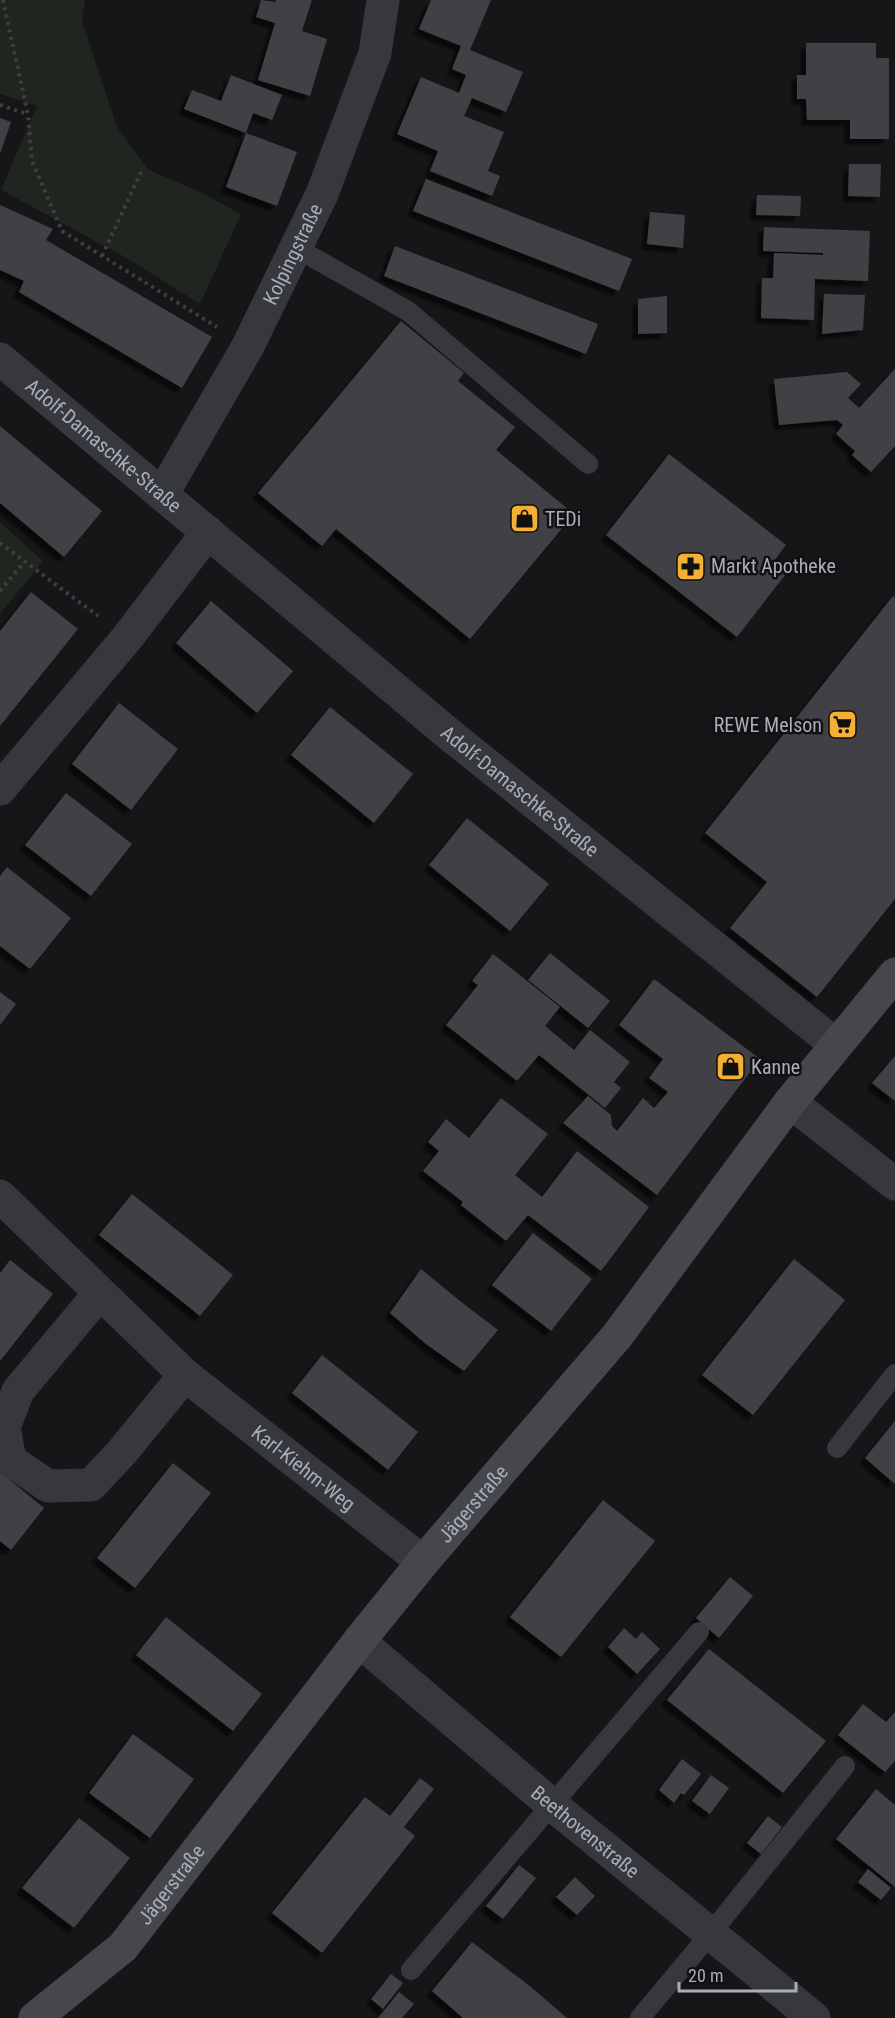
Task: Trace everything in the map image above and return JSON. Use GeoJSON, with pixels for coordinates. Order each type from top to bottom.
{"type":"FeatureCollection","features":[{"type":"Feature","properties":{"kind":"street","name":"Kolpingstraße"},"geometry":{"type":"LineString","coordinates":[[163,493],[248,346],[322,194],[375,53],[382,0]]}},
{"type":"Feature","properties":{"kind":"street","name":"Adolf-Damaschke-Straße"},"geometry":{"type":"LineString","coordinates":[[0,359],[450,735],[836,1045]]}},
{"type":"Feature","properties":{"kind":"street"},"geometry":{"type":"LineString","coordinates":[[0,789],[127,638],[208,532]]}},
{"type":"Feature","properties":{"kind":"street","name":"Jägerstraße"},"geometry":{"type":"LineString","coordinates":[[35,2018],[123,1947],[359,1641],[423,1562],[617,1336],[790,1102],[895,974]]}},
{"type":"Feature","properties":{"kind":"street"},"geometry":{"type":"LineString","coordinates":[[790,1102],[895,1185]]}},
{"type":"Feature","properties":{"kind":"street","name":"Karl-Kiehm-Weg"},"geometry":{"type":"LineString","coordinates":[[0,1196],[185,1375],[423,1562]]}},
{"type":"Feature","properties":{"kind":"street"},"geometry":{"type":"LineString","coordinates":[[99,1294],[18,1391],[4,1427],[10,1460],[48,1486],[91,1485],[122,1452],[185,1375]]}},
{"type":"Feature","properties":{"kind":"street","name":"Beethovenstraße"},"geometry":{"type":"LineString","coordinates":[[359,1641],[551,1804],[814,2018]]}},
{"type":"Feature","properties":{"kind":"lane"},"geometry":{"type":"LineString","coordinates":[[296,248],[408,311],[588,464]]}},
{"type":"Feature","properties":{"kind":"lane"},"geometry":{"type":"LineString","coordinates":[[837,1448],[895,1374]]}},
{"type":"Feature","properties":{"kind":"lane"},"geometry":{"type":"LineString","coordinates":[[411,1970],[699,1632]]}},
{"type":"Feature","properties":{"kind":"lane"},"geometry":{"type":"LineString","coordinates":[[640,2018],[845,1766]]}},
{"type":"Feature","properties":{"kind":"path"},"geometry":{"type":"LineString","coordinates":[[3,0],[28,115],[32,161],[62,231],[248,346]]}},
{"type":"Feature","properties":{"kind":"path"},"geometry":{"type":"LineString","coordinates":[[0,105],[28,115]]}},
{"type":"Feature","properties":{"kind":"path"},"geometry":{"type":"LineString","coordinates":[[102,256],[141,172]]}},
{"type":"Feature","properties":{"kind":"path"},"geometry":{"type":"LineString","coordinates":[[0,543],[127,638]]}},
{"type":"Feature","properties":{"kind":"path"},"geometry":{"type":"LineString","coordinates":[[0,591],[24,562]]}},
{"type":"Feature","properties":{"kind":"shaded area"},"geometry":{"type":"Polygon","coordinates":[[[0,0],[85,0],[82,21],[117,127],[149,170],[204,194],[241,214],[200,304],[125,257],[1,190],[37,106],[0,94],[0,0]]]}},
{"type":"Feature","properties":{"kind":"shaded area"},"geometry":{"type":"Polygon","coordinates":[[[0,522],[43,561],[0,614],[0,522]]]}},
{"type":"Feature","properties":{"kind":"building"},"geometry":{"type":"Polygon","coordinates":[[[261,0],[276,2],[276,0],[312,0],[302,31],[327,39],[310,96],[258,80],[275,23],[256,17],[261,0]]]}},
{"type":"Feature","properties":{"kind":"building"},"geometry":{"type":"Polygon","coordinates":[[[431,0],[491,0],[470,50],[523,72],[506,112],[472,98],[464,116],[504,132],[488,171],[500,176],[492,196],[430,171],[438,151],[397,134],[421,77],[459,93],[466,75],[452,69],[461,46],[419,29],[431,0]]]}},
{"type":"Feature","properties":{"kind":"building"},"geometry":{"type":"Polygon","coordinates":[[[806,43],[876,43],[876,58],[889,58],[889,139],[850,139],[850,120],[807,120],[806,99],[797,99],[797,75],[806,75],[806,43]]]}},
{"type":"Feature","properties":{"kind":"building"},"geometry":{"type":"Polygon","coordinates":[[[231,75],[282,95],[272,120],[253,113],[246,133],[184,109],[192,90],[221,101],[231,75]]]}},
{"type":"Feature","properties":{"kind":"building"},"geometry":{"type":"Polygon","coordinates":[[[0,118],[11,122],[0,154],[0,118]]]}},
{"type":"Feature","properties":{"kind":"building"},"geometry":{"type":"Polygon","coordinates":[[[246,133],[297,152],[277,206],[226,187],[246,133]]]}},
{"type":"Feature","properties":{"kind":"building"},"geometry":{"type":"Polygon","coordinates":[[[849,164],[881,164],[880,197],[848,196],[849,164]]]}},
{"type":"Feature","properties":{"kind":"building"},"geometry":{"type":"Polygon","coordinates":[[[426,179],[632,259],[619,291],[413,211],[426,179]]]}},
{"type":"Feature","properties":{"kind":"building"},"geometry":{"type":"Polygon","coordinates":[[[757,195],[801,196],[800,216],[756,215],[757,195]]]}},
{"type":"Feature","properties":{"kind":"building"},"geometry":{"type":"Polygon","coordinates":[[[0,205],[53,229],[46,240],[212,337],[182,388],[19,292],[24,281],[0,270],[0,205]]]}},
{"type":"Feature","properties":{"kind":"building"},"geometry":{"type":"Polygon","coordinates":[[[650,212],[685,215],[683,248],[647,244],[650,212]]]}},
{"type":"Feature","properties":{"kind":"building"},"geometry":{"type":"Polygon","coordinates":[[[764,227],[870,231],[868,281],[815,279],[814,320],[761,318],[762,278],[773,278],[774,253],[823,255],[823,253],[763,251],[764,227]]]}},
{"type":"Feature","properties":{"kind":"building"},"geometry":{"type":"Polygon","coordinates":[[[395,246],[598,324],[586,354],[384,276],[395,246]]]}},
{"type":"Feature","properties":{"kind":"building"},"geometry":{"type":"Polygon","coordinates":[[[824,294],[865,295],[863,330],[822,334],[824,294]]]}},
{"type":"Feature","properties":{"kind":"building"},"geometry":{"type":"Polygon","coordinates":[[[667,296],[667,333],[638,334],[638,299],[667,296]]]}},
{"type":"Feature","properties":{"kind":"building"},"geometry":{"type":"Polygon","coordinates":[[[401,321],[464,373],[458,381],[515,427],[496,450],[574,514],[470,639],[336,529],[322,546],[258,493],[401,321]]]}},
{"type":"Feature","properties":{"kind":"building"},"geometry":{"type":"Polygon","coordinates":[[[895,369],[895,446],[871,472],[852,455],[855,451],[836,434],[843,425],[837,420],[779,425],[774,379],[847,372],[861,384],[848,398],[859,408],[895,369]]]}},
{"type":"Feature","properties":{"kind":"building"},"geometry":{"type":"Polygon","coordinates":[[[0,426],[102,511],[64,557],[0,503],[0,426]]]}},
{"type":"Feature","properties":{"kind":"building"},"geometry":{"type":"Polygon","coordinates":[[[669,454],[786,545],[771,565],[785,575],[737,637],[606,535],[669,454]]]}},
{"type":"Feature","properties":{"kind":"building"},"geometry":{"type":"Polygon","coordinates":[[[31,592],[78,629],[0,726],[0,631],[31,592]]]}},
{"type":"Feature","properties":{"kind":"building","name":"REWE Melson"},"geometry":{"type":"Polygon","coordinates":[[[893,596],[895,598],[895,899],[817,997],[730,928],[767,882],[705,833],[893,596]]]}},
{"type":"Feature","properties":{"kind":"building"},"geometry":{"type":"Polygon","coordinates":[[[211,601],[293,671],[257,713],[176,643],[211,601]]]}},
{"type":"Feature","properties":{"kind":"building"},"geometry":{"type":"Polygon","coordinates":[[[119,703],[178,749],[131,810],[72,764],[119,703]]]}},
{"type":"Feature","properties":{"kind":"building"},"geometry":{"type":"Polygon","coordinates":[[[330,707],[413,774],[374,823],[291,755],[330,707]]]}},
{"type":"Feature","properties":{"kind":"building"},"geometry":{"type":"Polygon","coordinates":[[[66,793],[132,844],[91,896],[25,845],[66,793]]]}},
{"type":"Feature","properties":{"kind":"building"},"geometry":{"type":"Polygon","coordinates":[[[467,818],[549,884],[510,931],[429,865],[467,818]]]}},
{"type":"Feature","properties":{"kind":"building"},"geometry":{"type":"Polygon","coordinates":[[[7,867],[71,918],[30,969],[0,946],[0,876],[7,867]]]}},
{"type":"Feature","properties":{"kind":"building"},"geometry":{"type":"Polygon","coordinates":[[[550,953],[610,1001],[588,1028],[528,980],[550,953]]]}},
{"type":"Feature","properties":{"kind":"building"},"geometry":{"type":"Polygon","coordinates":[[[493,954],[560,1007],[545,1026],[574,1050],[590,1030],[630,1062],[614,1082],[621,1088],[605,1108],[539,1055],[517,1081],[446,1025],[478,985],[472,981],[493,954]]]}},
{"type":"Feature","properties":{"kind":"building"},"geometry":{"type":"Polygon","coordinates":[[[654,979],[760,1059],[657,1195],[563,1123],[588,1096],[611,1115],[612,1126],[617,1131],[643,1098],[654,1108],[668,1092],[649,1078],[663,1059],[619,1025],[654,979]]]}},
{"type":"Feature","properties":{"kind":"building"},"geometry":{"type":"Polygon","coordinates":[[[0,992],[16,1004],[0,1025],[0,992]]]}},
{"type":"Feature","properties":{"kind":"building"},"geometry":{"type":"Polygon","coordinates":[[[895,1056],[895,1101],[872,1083],[895,1056]]]}},
{"type":"Feature","properties":{"kind":"building"},"geometry":{"type":"Polygon","coordinates":[[[501,1098],[548,1134],[515,1175],[542,1197],[577,1151],[649,1207],[601,1271],[528,1215],[506,1241],[461,1205],[463,1202],[423,1171],[439,1151],[428,1142],[446,1119],[469,1138],[501,1098]]]}},
{"type":"Feature","properties":{"kind":"building"},"geometry":{"type":"Polygon","coordinates":[[[132,1194],[233,1275],[200,1316],[99,1235],[132,1194]]]}},
{"type":"Feature","properties":{"kind":"building"},"geometry":{"type":"Polygon","coordinates":[[[533,1233],[592,1279],[551,1331],[492,1285],[533,1233]]]}},
{"type":"Feature","properties":{"kind":"building"},"geometry":{"type":"Polygon","coordinates":[[[794,1259],[845,1300],[753,1415],[702,1375],[794,1259]]]}},
{"type":"Feature","properties":{"kind":"building"},"geometry":{"type":"Polygon","coordinates":[[[10,1260],[53,1294],[0,1361],[0,1273],[10,1260]]]}},
{"type":"Feature","properties":{"kind":"building"},"geometry":{"type":"Polygon","coordinates":[[[421,1269],[498,1330],[464,1371],[426,1344],[390,1313],[421,1269]]]}},
{"type":"Feature","properties":{"kind":"building"},"geometry":{"type":"Polygon","coordinates":[[[322,1355],[418,1432],[388,1470],[292,1393],[322,1355]]]}},
{"type":"Feature","properties":{"kind":"building"},"geometry":{"type":"Polygon","coordinates":[[[895,1421],[895,1484],[865,1458],[895,1421]]]}},
{"type":"Feature","properties":{"kind":"building"},"geometry":{"type":"Polygon","coordinates":[[[173,1463],[211,1493],[135,1588],[97,1558],[173,1463]]]}},
{"type":"Feature","properties":{"kind":"building"},"geometry":{"type":"Polygon","coordinates":[[[0,1472],[44,1508],[11,1550],[0,1541],[0,1472]]]}},
{"type":"Feature","properties":{"kind":"building"},"geometry":{"type":"Polygon","coordinates":[[[603,1500],[655,1541],[561,1657],[510,1617],[603,1500]]]}},
{"type":"Feature","properties":{"kind":"building"},"geometry":{"type":"Polygon","coordinates":[[[730,1577],[753,1596],[719,1638],[696,1618],[730,1577]]]}},
{"type":"Feature","properties":{"kind":"building"},"geometry":{"type":"Polygon","coordinates":[[[166,1617],[262,1694],[233,1731],[136,1655],[166,1617]]]}},
{"type":"Feature","properties":{"kind":"building"},"geometry":{"type":"Polygon","coordinates":[[[624,1628],[636,1639],[642,1632],[660,1649],[637,1674],[608,1647],[624,1628]]]}},
{"type":"Feature","properties":{"kind":"building"},"geometry":{"type":"Polygon","coordinates":[[[709,1649],[826,1741],[783,1793],[667,1700],[709,1649]]]}},
{"type":"Feature","properties":{"kind":"building"},"geometry":{"type":"Polygon","coordinates":[[[863,1704],[886,1722],[895,1712],[895,1761],[885,1772],[838,1735],[863,1704]]]}},
{"type":"Feature","properties":{"kind":"building"},"geometry":{"type":"Polygon","coordinates":[[[133,1734],[194,1779],[150,1838],[89,1793],[133,1734]]]}},
{"type":"Feature","properties":{"kind":"building"},"geometry":{"type":"Polygon","coordinates":[[[682,1759],[701,1774],[684,1795],[681,1793],[674,1803],[659,1790],[682,1759]]]}},
{"type":"Feature","properties":{"kind":"building"},"geometry":{"type":"Polygon","coordinates":[[[711,1775],[729,1788],[710,1814],[692,1801],[711,1775]]]}},
{"type":"Feature","properties":{"kind":"building"},"geometry":{"type":"Polygon","coordinates":[[[420,1778],[434,1789],[404,1827],[415,1836],[322,1953],[272,1913],[365,1797],[390,1816],[420,1778]]]}},
{"type":"Feature","properties":{"kind":"building"},"geometry":{"type":"Polygon","coordinates":[[[876,1789],[895,1805],[895,1887],[836,1839],[876,1789]]]}},
{"type":"Feature","properties":{"kind":"building"},"geometry":{"type":"Polygon","coordinates":[[[768,1816],[782,1827],[761,1854],[747,1843],[768,1816]]]}},
{"type":"Feature","properties":{"kind":"building"},"geometry":{"type":"Polygon","coordinates":[[[79,1818],[130,1858],[74,1928],[22,1888],[79,1818]]]}},
{"type":"Feature","properties":{"kind":"building"},"geometry":{"type":"Polygon","coordinates":[[[519,1865],[536,1878],[503,1919],[486,1906],[519,1865]]]}},
{"type":"Feature","properties":{"kind":"building"},"geometry":{"type":"Polygon","coordinates":[[[868,1869],[891,1888],[881,1900],[858,1882],[868,1869]]]}},
{"type":"Feature","properties":{"kind":"building"},"geometry":{"type":"Polygon","coordinates":[[[575,1877],[595,1896],[577,1915],[556,1897],[575,1877]]]}},
{"type":"Feature","properties":{"kind":"building"},"geometry":{"type":"Polygon","coordinates":[[[472,1942],[567,2018],[463,2018],[432,1991],[472,1942]]]}},
{"type":"Feature","properties":{"kind":"building"},"geometry":{"type":"Polygon","coordinates":[[[391,1974],[403,1983],[383,2009],[371,1999],[391,1974]]]}},
{"type":"Feature","properties":{"kind":"building"},"geometry":{"type":"Polygon","coordinates":[[[399,1992],[414,2004],[402,2018],[378,2018],[399,1992]]]}},
{"type":"Feature","properties":{"kind":"place","name":"TEDi"},"geometry":{"type":"Point","coordinates":[524,519]}},
{"type":"Feature","properties":{"kind":"place","name":"Markt Apotheke"},"geometry":{"type":"Point","coordinates":[690,566]}},
{"type":"Feature","properties":{"kind":"place","name":"REWE Melson"},"geometry":{"type":"Point","coordinates":[843,725]}},
{"type":"Feature","properties":{"kind":"place","name":"Kanne"},"geometry":{"type":"Point","coordinates":[730,1067]}}]}
